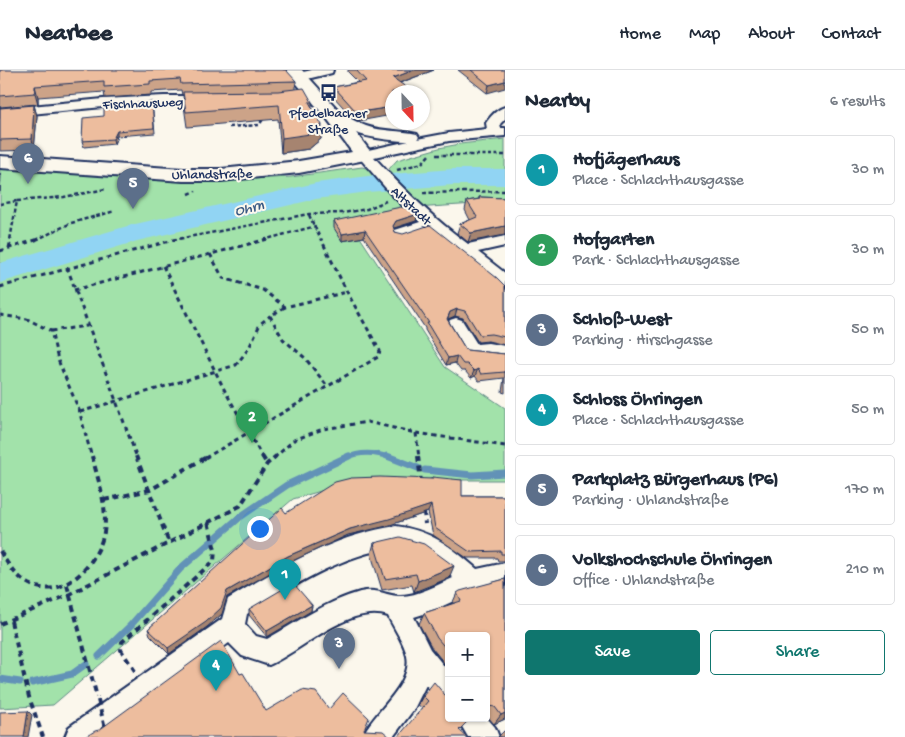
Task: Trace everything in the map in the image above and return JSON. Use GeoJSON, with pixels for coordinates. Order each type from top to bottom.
{"type":"FeatureCollection","features":[{"type":"Feature","properties":{"kind":"main road"},"geometry":{"type":"LineString","coordinates":[[296,74],[334,116],[364,154]]}},
{"type":"Feature","properties":{"kind":"main road","name":"Uhlandstraße"},"geometry":{"type":"LineString","coordinates":[[0,162],[221,176],[299,167],[364,154]]}},
{"type":"Feature","properties":{"kind":"street"},"geometry":{"type":"LineString","coordinates":[[296,74],[327,70]]}},
{"type":"Feature","properties":{"kind":"street"},"geometry":{"type":"LineString","coordinates":[[297,98],[316,96]]}},
{"type":"Feature","properties":{"kind":"street","name":"Fischhausweg"},"geometry":{"type":"LineString","coordinates":[[0,113],[102,103],[219,100]]}},
{"type":"Feature","properties":{"kind":"street"},"geometry":{"type":"LineString","coordinates":[[334,116],[350,126],[368,133],[398,137],[449,137],[500,132],[493,122],[505,110]]}},
{"type":"Feature","properties":{"kind":"street"},"geometry":{"type":"LineString","coordinates":[[364,154],[428,148],[449,137]]}},
{"type":"Feature","properties":{"kind":"street","name":"Altstadt"},"geometry":{"type":"LineString","coordinates":[[364,154],[397,193],[432,224],[505,282]]}},
{"type":"Feature","properties":{"kind":"street"},"geometry":{"type":"LineString","coordinates":[[401,234],[432,224]]}},
{"type":"Feature","properties":{"kind":"street"},"geometry":{"type":"LineString","coordinates":[[465,250],[505,241]]}},
{"type":"Feature","properties":{"kind":"street"},"geometry":{"type":"LineString","coordinates":[[456,325],[472,351],[488,350],[505,353]]}},
{"type":"Feature","properties":{"kind":"street"},"geometry":{"type":"LineString","coordinates":[[79,737],[232,626],[237,607],[287,576],[330,555],[380,538],[413,538],[427,544],[473,581]]}},
{"type":"Feature","properties":{"kind":"street"},"geometry":{"type":"LineString","coordinates":[[232,626],[242,640],[254,651],[269,652],[353,606],[370,602],[387,603],[397,608],[421,604],[473,581],[505,574]]}},
{"type":"Feature","properties":{"kind":"street"},"geometry":{"type":"LineString","coordinates":[[397,608],[420,657],[445,688]]}},
{"type":"Feature","properties":{"kind":"street"},"geometry":{"type":"LineString","coordinates":[[376,737],[402,704],[417,676],[420,657]]}},
{"type":"Feature","properties":{"kind":"street"},"geometry":{"type":"LineString","coordinates":[[473,722],[485,737]]}},
{"type":"Feature","properties":{"kind":"street"},"geometry":{"type":"LineString","coordinates":[[499,737],[505,734]]}},
{"type":"Feature","properties":{"kind":"path"},"geometry":{"type":"LineString","coordinates":[[229,127],[259,125],[267,114]]}},
{"type":"Feature","properties":{"kind":"path"},"geometry":{"type":"LineString","coordinates":[[381,174],[422,163],[428,148],[505,155]]}},
{"type":"Feature","properties":{"kind":"path"},"geometry":{"type":"LineString","coordinates":[[0,204],[64,197],[106,189]]}},
{"type":"Feature","properties":{"kind":"path"},"geometry":{"type":"LineString","coordinates":[[0,287],[67,267],[187,236],[309,214],[343,213],[367,209],[397,193],[505,191]]}},
{"type":"Feature","properties":{"kind":"path"},"geometry":{"type":"LineString","coordinates":[[9,248],[17,201]]}},
{"type":"Feature","properties":{"kind":"path"},"geometry":{"type":"LineString","coordinates":[[0,251],[30,243],[71,223],[115,211]]}},
{"type":"Feature","properties":{"kind":"path"},"geometry":{"type":"LineString","coordinates":[[104,500],[150,490],[378,357],[380,351],[347,292],[309,214]]}},
{"type":"Feature","properties":{"kind":"path"},"geometry":{"type":"LineString","coordinates":[[74,290],[316,226]]}},
{"type":"Feature","properties":{"kind":"path"},"geometry":{"type":"LineString","coordinates":[[210,254],[222,278],[252,285],[272,294],[284,307]]}},
{"type":"Feature","properties":{"kind":"path"},"geometry":{"type":"LineString","coordinates":[[163,266],[214,371],[248,434],[267,464]]}},
{"type":"Feature","properties":{"kind":"path"},"geometry":{"type":"LineString","coordinates":[[67,267],[87,326],[169,543]]}},
{"type":"Feature","properties":{"kind":"path"},"geometry":{"type":"LineString","coordinates":[[80,412],[236,365],[249,348],[260,324],[270,316],[284,307],[347,292]]}},
{"type":"Feature","properties":{"kind":"path"},"geometry":{"type":"LineString","coordinates":[[0,315],[20,316],[38,322],[51,331],[58,361],[74,393],[80,412],[104,500],[106,525],[100,548],[89,565],[67,585],[46,589],[28,585],[7,564],[0,551]]}},
{"type":"Feature","properties":{"kind":"path"},"geometry":{"type":"LineString","coordinates":[[270,316],[283,339],[305,358],[328,387]]}},
{"type":"Feature","properties":{"kind":"path"},"geometry":{"type":"LineString","coordinates":[[51,331],[87,326]]}},
{"type":"Feature","properties":{"kind":"path"},"geometry":{"type":"LineString","coordinates":[[0,624],[11,621],[70,594],[240,506],[267,464],[294,440],[323,429],[367,422],[416,433],[505,446]]}},
{"type":"Feature","properties":{"kind":"path"},"geometry":{"type":"LineString","coordinates":[[416,433],[421,488]]}},
{"type":"Feature","properties":{"kind":"path"},"geometry":{"type":"LineString","coordinates":[[423,507],[427,544]]}},
{"type":"Feature","properties":{"kind":"path"},"geometry":{"type":"LineString","coordinates":[[146,688],[121,650],[122,642],[214,561],[215,550],[208,522]]}},
{"type":"Feature","properties":{"kind":"path"},"geometry":{"type":"LineString","coordinates":[[67,585],[107,734]]}},
{"type":"Feature","properties":{"kind":"path"},"geometry":{"type":"LineString","coordinates":[[11,621],[29,697],[43,737]]}},
{"type":"Feature","properties":{"kind":"green space"},"geometry":{"type":"Polygon","coordinates":[[[505,139],[505,202],[415,208],[350,222],[445,367],[505,408],[505,480],[366,478],[293,499],[53,705],[0,708],[0,162],[183,175],[214,181],[291,177],[362,167],[373,170],[413,205],[389,169],[397,160],[439,148],[505,139]]]}},
{"type":"Feature","properties":{"kind":"building"},"geometry":{"type":"Polygon","coordinates":[[[0,70],[286,70],[296,81],[181,84],[180,79],[150,81],[150,84],[104,87],[104,81],[35,86],[35,93],[0,96],[0,70]]]}},
{"type":"Feature","properties":{"kind":"building"},"geometry":{"type":"Polygon","coordinates":[[[356,70],[414,70],[393,78],[403,85],[385,85],[385,108],[360,112],[354,109],[334,87],[366,81],[356,70]]]}},
{"type":"Feature","properties":{"kind":"building"},"geometry":{"type":"Polygon","coordinates":[[[471,70],[505,70],[505,81],[489,85],[471,70]]]}},
{"type":"Feature","properties":{"kind":"building"},"geometry":{"type":"Polygon","coordinates":[[[304,88],[312,102],[309,102],[322,125],[310,134],[282,138],[279,105],[186,112],[183,92],[278,91],[304,88]]]}},
{"type":"Feature","properties":{"kind":"building"},"geometry":{"type":"Polygon","coordinates":[[[152,102],[154,128],[117,131],[113,139],[82,141],[83,118],[104,116],[104,105],[152,102]]]}},
{"type":"Feature","properties":{"kind":"building"},"geometry":{"type":"Polygon","coordinates":[[[34,105],[32,139],[0,140],[0,108],[34,105]]]}},
{"type":"Feature","properties":{"kind":"building"},"geometry":{"type":"Polygon","coordinates":[[[479,197],[505,198],[505,226],[471,233],[460,224],[477,217],[467,201],[480,199],[479,197]]]}},
{"type":"Feature","properties":{"kind":"building"},"geometry":{"type":"Polygon","coordinates":[[[401,207],[413,210],[418,214],[396,221],[393,226],[395,232],[403,234],[430,225],[505,286],[505,337],[491,334],[480,335],[465,311],[457,309],[450,312],[447,319],[466,350],[505,354],[505,372],[481,374],[478,369],[474,371],[467,364],[463,364],[457,356],[448,358],[427,323],[429,323],[365,230],[342,234],[334,221],[401,207]]]}},
{"type":"Feature","properties":{"kind":"building"},"geometry":{"type":"Polygon","coordinates":[[[432,477],[462,480],[462,496],[505,496],[505,554],[501,554],[501,551],[470,552],[435,528],[431,505],[350,529],[288,556],[227,591],[221,608],[206,622],[168,648],[148,629],[282,508],[286,513],[335,482],[351,478],[432,479],[432,477]]]}},
{"type":"Feature","properties":{"kind":"building"},"geometry":{"type":"Polygon","coordinates":[[[400,537],[424,544],[454,566],[418,581],[416,574],[385,579],[374,543],[400,537]]]}},
{"type":"Feature","properties":{"kind":"building"},"geometry":{"type":"Polygon","coordinates":[[[505,579],[505,713],[501,715],[495,707],[490,706],[490,632],[445,632],[445,647],[437,638],[424,613],[461,601],[457,593],[505,579]]]}},
{"type":"Feature","properties":{"kind":"building"},"geometry":{"type":"Polygon","coordinates":[[[293,583],[312,605],[267,631],[249,609],[293,583]]]}},
{"type":"Feature","properties":{"kind":"building"},"geometry":{"type":"Polygon","coordinates":[[[221,641],[240,674],[243,673],[266,711],[302,690],[316,692],[329,709],[343,693],[369,718],[364,730],[383,731],[390,737],[85,737],[99,730],[221,641]]]}},
{"type":"Feature","properties":{"kind":"building"},"geometry":{"type":"Polygon","coordinates":[[[434,682],[445,695],[445,722],[467,722],[459,730],[467,737],[398,737],[428,701],[423,696],[434,682]]]}},
{"type":"Feature","properties":{"kind":"building"},"geometry":{"type":"Polygon","coordinates":[[[28,711],[24,737],[0,737],[0,712],[28,711]]]}},
{"type":"Feature","properties":{"kind":"waterway","name":"Ohrn"},"geometry":{"type":"LineString","coordinates":[[0,273],[131,234],[316,191],[368,184],[452,177],[505,177]]}},
{"type":"Feature","properties":{"kind":"waterway"},"geometry":{"type":"LineString","coordinates":[[346,458],[368,453],[391,458]]}},
{"type":"Feature","properties":{"kind":"waterway"},"geometry":{"type":"LineString","coordinates":[[99,656],[130,626],[181,568],[240,517],[287,485],[349,456]]}},
{"type":"Feature","properties":{"kind":"waterway"},"geometry":{"type":"LineString","coordinates":[[387,456],[418,468]]}},
{"type":"Feature","properties":{"kind":"waterway"},"geometry":{"type":"LineString","coordinates":[[425,470],[472,475],[505,473]]}},
{"type":"Feature","properties":{"kind":"waterway"},"geometry":{"type":"LineString","coordinates":[[32,683],[72,674],[86,664]]}},
{"type":"Feature","properties":{"kind":"waterway"},"geometry":{"type":"LineString","coordinates":[[0,679],[20,682]]}},
{"type":"Feature","properties":{"kind":"place","name":"Pfedelbacher Straße"},"geometry":{"type":"Point","coordinates":[328,92]}},
{"type":"Feature","properties":{"kind":"place","name":"Volkshochschule Öhringen"},"geometry":{"type":"Point","coordinates":[28,184]}},
{"type":"Feature","properties":{"kind":"place","name":"Parkplatz Bürgerhaus (P6)"},"geometry":{"type":"Point","coordinates":[133,209]}},
{"type":"Feature","properties":{"kind":"place","name":"Hofgarten"},"geometry":{"type":"Point","coordinates":[252,443]}},
{"type":"Feature","properties":{"kind":"place","name":"Hofjägerhaus"},"geometry":{"type":"Point","coordinates":[285,600]}},
{"type":"Feature","properties":{"kind":"place","name":"Schloß-West"},"geometry":{"type":"Point","coordinates":[339,669]}},
{"type":"Feature","properties":{"kind":"place","name":"Schloss Öhringen"},"geometry":{"type":"Point","coordinates":[216,691]}}]}
